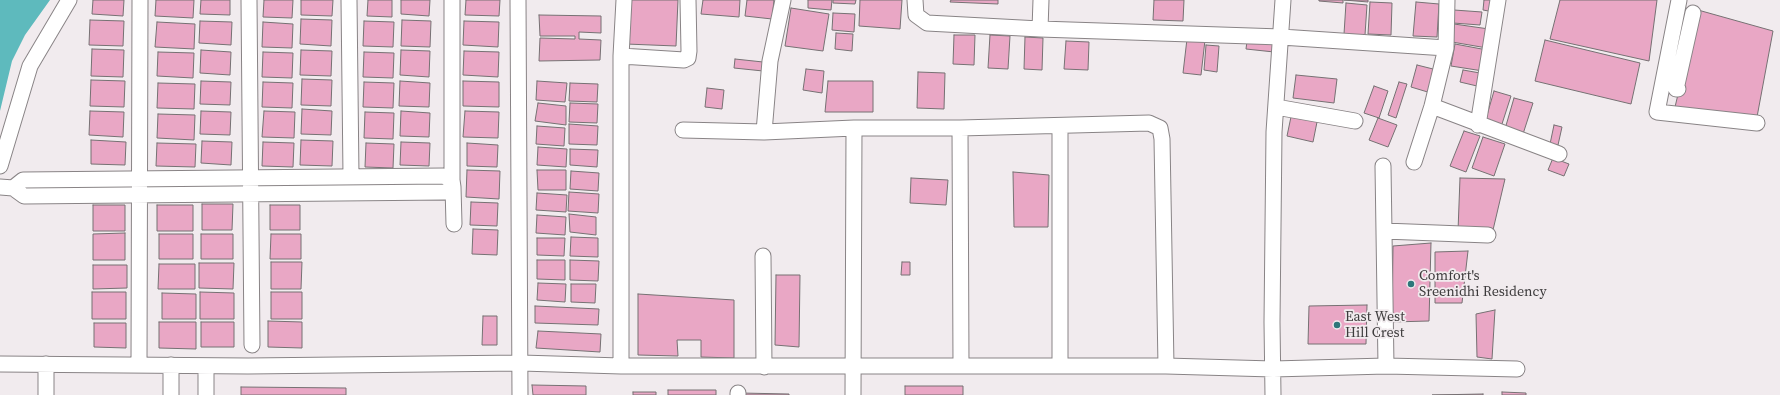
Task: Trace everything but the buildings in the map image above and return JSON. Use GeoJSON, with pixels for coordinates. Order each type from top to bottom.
{"type":"FeatureCollection","features":[{"type":"Feature","properties":{"kind":"street"},"geometry":{"type":"LineString","coordinates":[[0,166],[30,66],[69,0]]}},
{"type":"Feature","properties":{"kind":"street"},"geometry":{"type":"LineString","coordinates":[[139,365],[140,0]]}},
{"type":"Feature","properties":{"kind":"street"},"geometry":{"type":"LineString","coordinates":[[249,0],[252,345]]}},
{"type":"Feature","properties":{"kind":"street"},"geometry":{"type":"LineString","coordinates":[[349,0],[352,176]]}},
{"type":"Feature","properties":{"kind":"street"},"geometry":{"type":"LineString","coordinates":[[452,0],[452,183],[454,224]]}},
{"type":"Feature","properties":{"kind":"street"},"geometry":{"type":"LineString","coordinates":[[518,0],[520,395]]}},
{"type":"Feature","properties":{"kind":"street"},"geometry":{"type":"LineString","coordinates":[[620,366],[621,56],[624,0]]}},
{"type":"Feature","properties":{"kind":"street"},"geometry":{"type":"LineString","coordinates":[[621,56],[684,60],[688,58],[688,0]]}},
{"type":"Feature","properties":{"kind":"street"},"geometry":{"type":"LineString","coordinates":[[764,132],[770,61],[783,0]]}},
{"type":"Feature","properties":{"kind":"street"},"geometry":{"type":"LineString","coordinates":[[916,0],[916,15],[927,23],[1040,29],[1280,37],[1446,48]]}},
{"type":"Feature","properties":{"kind":"street"},"geometry":{"type":"LineString","coordinates":[[1040,29],[1041,0]]}},
{"type":"Feature","properties":{"kind":"street"},"geometry":{"type":"LineString","coordinates":[[1273,395],[1272,322],[1274,132],[1283,0]]}},
{"type":"Feature","properties":{"kind":"street"},"geometry":{"type":"LineString","coordinates":[[1414,162],[1432,106],[1446,48],[1447,0]]}},
{"type":"Feature","properties":{"kind":"street"},"geometry":{"type":"LineString","coordinates":[[1478,124],[1498,0]]}},
{"type":"Feature","properties":{"kind":"street"},"geometry":{"type":"LineString","coordinates":[[1672,88],[1677,0]]}},
{"type":"Feature","properties":{"kind":"street"},"geometry":{"type":"LineString","coordinates":[[1693,13],[1672,88],[1657,112],[1757,123]]}},
{"type":"Feature","properties":{"kind":"street"},"geometry":{"type":"LineString","coordinates":[[1432,106],[1559,154]]}},
{"type":"Feature","properties":{"kind":"street"},"geometry":{"type":"LineString","coordinates":[[1276,107],[1354,121]]}},
{"type":"Feature","properties":{"kind":"street"},"geometry":{"type":"LineString","coordinates":[[683,130],[764,132],[854,128],[960,128],[1149,123],[1160,128],[1162,139],[1166,366]]}},
{"type":"Feature","properties":{"kind":"street"},"geometry":{"type":"LineString","coordinates":[[1060,126],[1060,366]]}},
{"type":"Feature","properties":{"kind":"street"},"geometry":{"type":"LineString","coordinates":[[853,395],[854,128]]}},
{"type":"Feature","properties":{"kind":"street"},"geometry":{"type":"LineString","coordinates":[[960,128],[961,366]]}},
{"type":"Feature","properties":{"kind":"street"},"geometry":{"type":"LineString","coordinates":[[1383,166],[1386,366]]}},
{"type":"Feature","properties":{"kind":"street"},"geometry":{"type":"LineString","coordinates":[[7,187],[24,196],[139,194],[251,186],[352,176],[443,176],[452,183]]}},
{"type":"Feature","properties":{"kind":"street"},"geometry":{"type":"LineString","coordinates":[[7,187],[23,180],[140,179],[251,186],[445,192],[452,183]]}},
{"type":"Feature","properties":{"kind":"street"},"geometry":{"type":"LineString","coordinates":[[1384,231],[1488,235]]}},
{"type":"Feature","properties":{"kind":"street"},"geometry":{"type":"LineString","coordinates":[[763,256],[764,367]]}},
{"type":"Feature","properties":{"kind":"street"},"geometry":{"type":"LineString","coordinates":[[0,364],[206,366],[521,363],[620,366],[764,367],[1166,366],[1273,369],[1386,366],[1517,369]]}},
{"type":"Feature","properties":{"kind":"street"},"geometry":{"type":"LineString","coordinates":[[46,364],[46,395]]}},
{"type":"Feature","properties":{"kind":"street"},"geometry":{"type":"LineString","coordinates":[[171,365],[171,395]]}},
{"type":"Feature","properties":{"kind":"street"},"geometry":{"type":"LineString","coordinates":[[206,366],[206,395]]}},
{"type":"Feature","properties":{"kind":"water"},"geometry":{"type":"Polygon","coordinates":[[[0,0],[50,0],[25,35],[12,61],[0,111],[0,0]]]}},
{"type":"Feature","properties":{"kind":"place","name":"Comfort's Sreenidhi Residency"},"geometry":{"type":"Point","coordinates":[1411,284]}},
{"type":"Feature","properties":{"kind":"place","name":"East West Hill Crest"},"geometry":{"type":"Point","coordinates":[1337,325]}}]}
